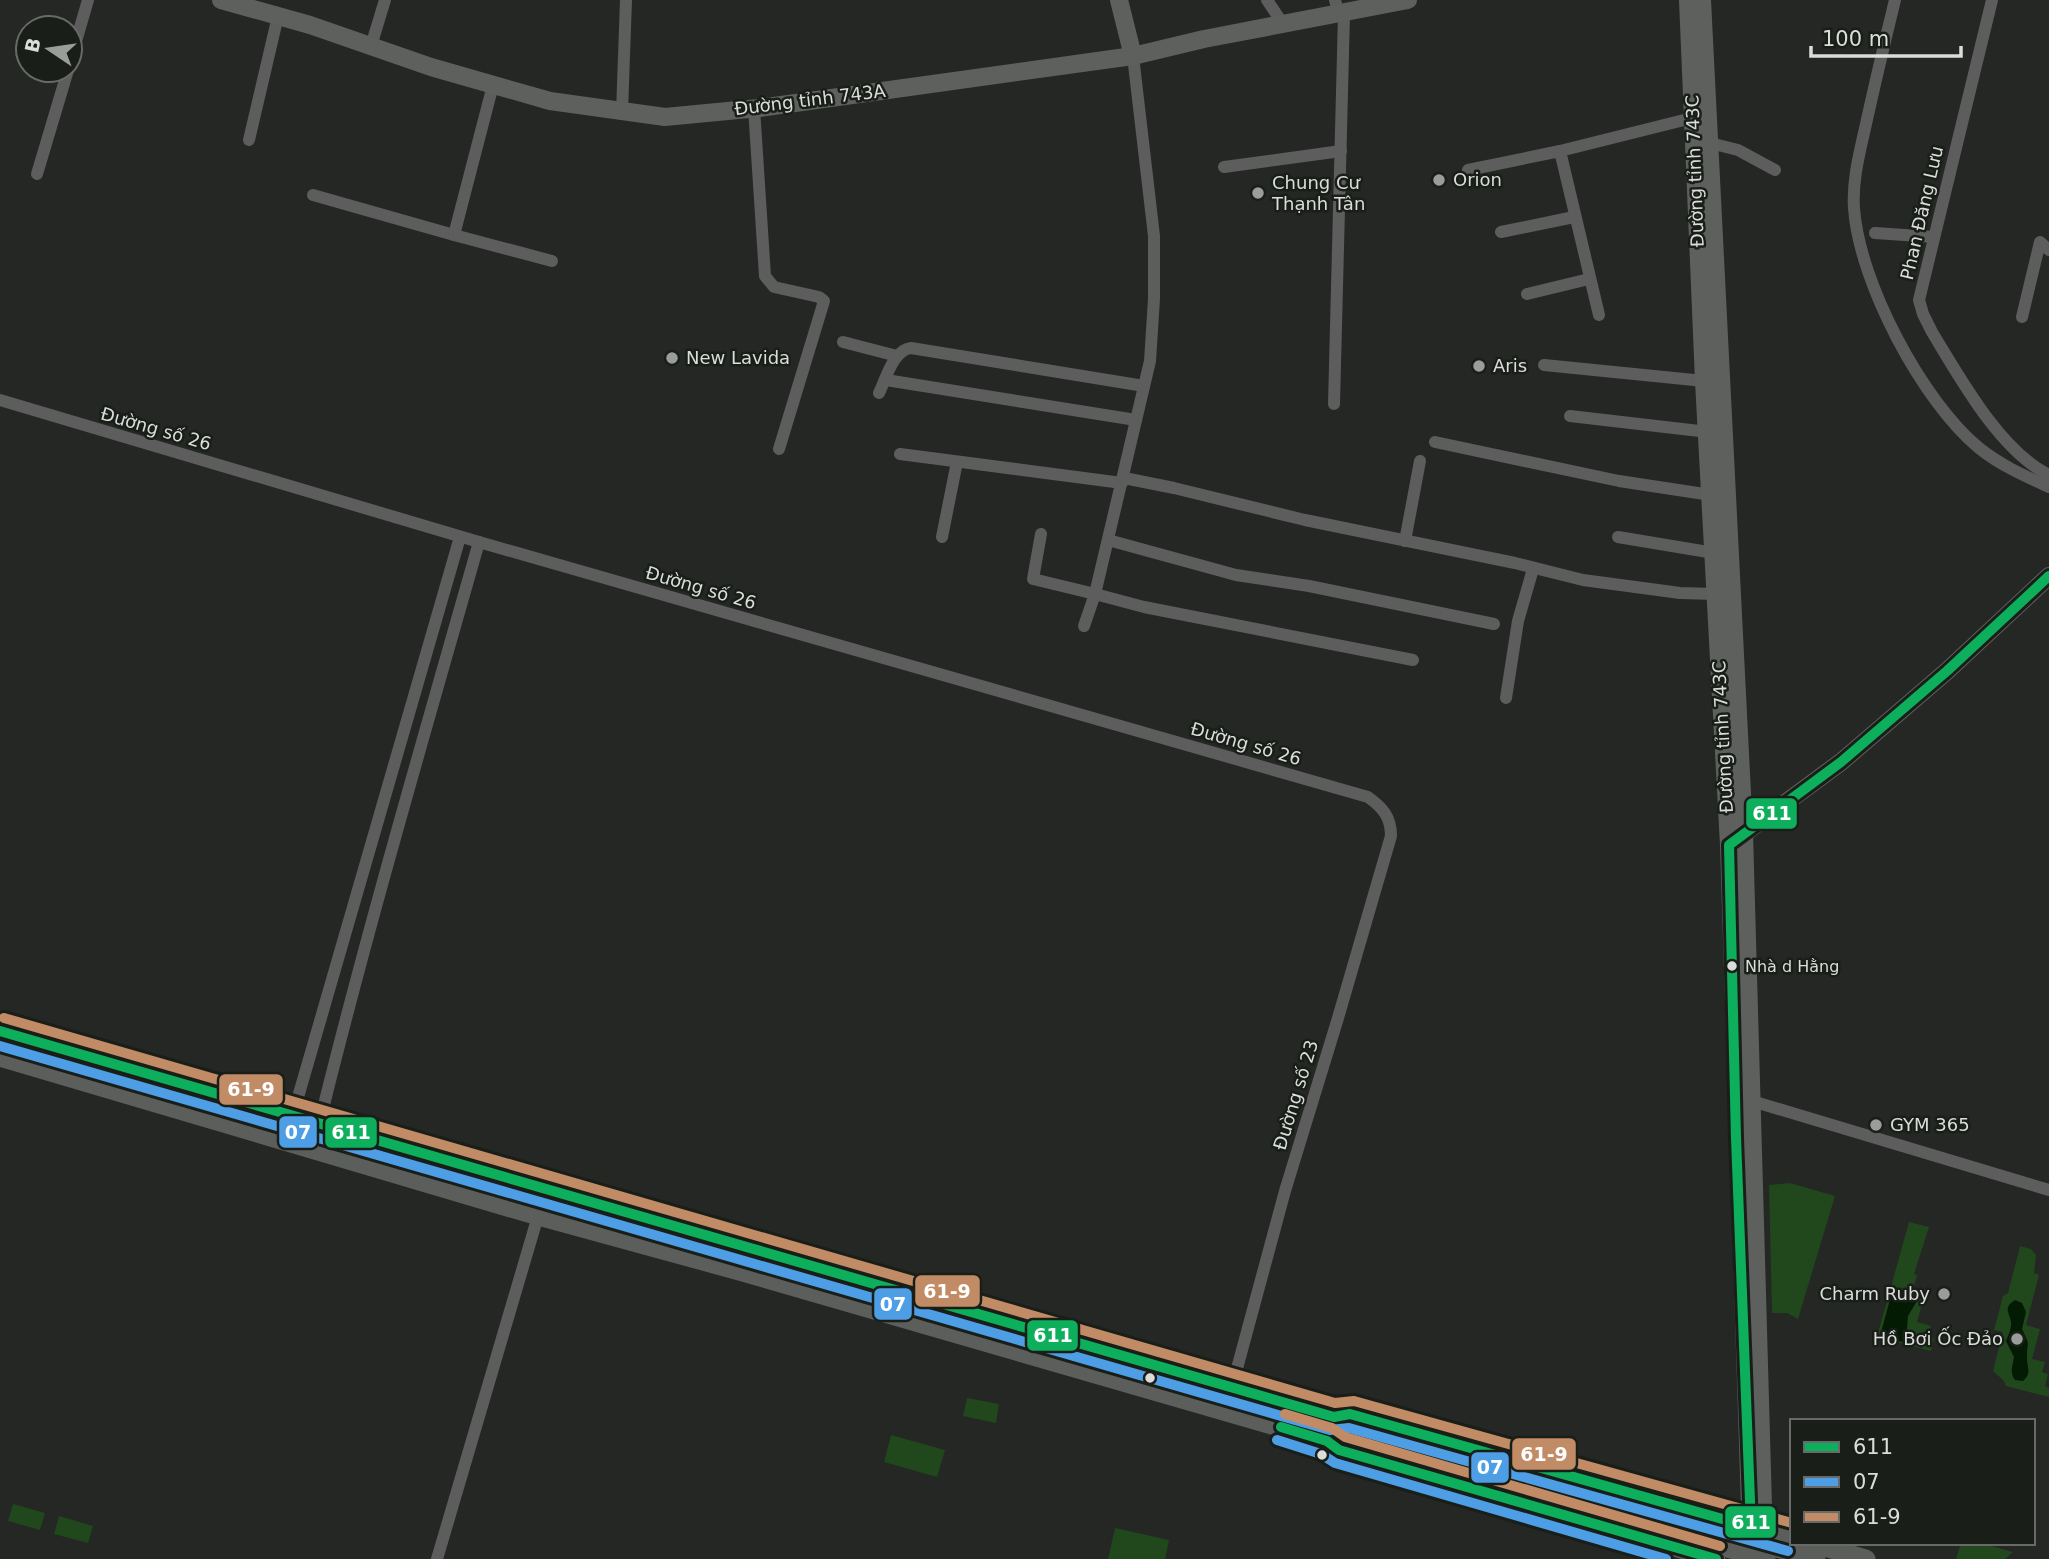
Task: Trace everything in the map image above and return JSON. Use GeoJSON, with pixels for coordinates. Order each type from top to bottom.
{"type":"FeatureCollection","features":[{"type":"Feature","properties":{"kind":"main road","name":"Đường tỉnh 743A"},"geometry":{"type":"LineString","coordinates":[[221,0],[550,102],[665,117],[754,108],[1133,56],[1340,10],[1408,0]]}},
{"type":"Feature","properties":{"kind":"main road"},"geometry":{"type":"LineString","coordinates":[[1119,0],[1133,56]]}},
{"type":"Feature","properties":{"kind":"main road","name":"Đường tỉnh 743C"},"geometry":{"type":"LineString","coordinates":[[1688,0],[1704,381],[1744,1102],[1757,1529],[1751,1559]]}},
{"type":"Feature","properties":{"kind":"main road","name":"Đường tỉnh 743C"},"geometry":{"type":"LineString","coordinates":[[1702,0],[1744,833],[1744,1102]]}},
{"type":"Feature","properties":{"kind":"main road"},"geometry":{"type":"LineString","coordinates":[[1729,845],[1841,762],[1947,671],[2049,576]]}},
{"type":"Feature","properties":{"kind":"main road"},"geometry":{"type":"LineString","coordinates":[[0,1031],[292,1118],[1334,1417],[1364,1437],[1765,1559]]}},
{"type":"Feature","properties":{"kind":"main road"},"geometry":{"type":"LineString","coordinates":[[0,1058],[538,1216],[743,1272],[1327,1441],[1339,1450],[1716,1559]]}},
{"type":"Feature","properties":{"kind":"main road"},"geometry":{"type":"LineString","coordinates":[[743,1272],[750,1249]]}},
{"type":"Feature","properties":{"kind":"main road"},"geometry":{"type":"LineString","coordinates":[[1334,1417],[1350,1414],[1790,1537]]}},
{"type":"Feature","properties":{"kind":"main road"},"geometry":{"type":"LineString","coordinates":[[1327,1441],[1364,1437],[1816,1559]]}},
{"type":"Feature","properties":{"kind":"main road","name":"Đường tỉnh 743C"},"geometry":{"type":"LineString","coordinates":[[1757,1529],[1765,1559]]}},
{"type":"Feature","properties":{"kind":"main road"},"geometry":{"type":"LineString","coordinates":[[1818,1545],[1866,1559]]}},
{"type":"Feature","properties":{"kind":"street"},"geometry":{"type":"LineString","coordinates":[[371,46],[386,0]]}},
{"type":"Feature","properties":{"kind":"street"},"geometry":{"type":"LineString","coordinates":[[622,112],[626,0]]}},
{"type":"Feature","properties":{"kind":"street"},"geometry":{"type":"LineString","coordinates":[[1267,0],[1283,24]]}},
{"type":"Feature","properties":{"kind":"street"},"geometry":{"type":"LineString","coordinates":[[1895,0],[1854,191],[1854,208],[1867,264],[1882,307],[1919,377],[1940,406],[1980,449],[2049,487]]}},
{"type":"Feature","properties":{"kind":"street","name":"Phan Đăng Lưu"},"geometry":{"type":"LineString","coordinates":[[1992,0],[1919,300],[1923,314],[1945,353],[2002,438],[2031,466],[2049,475]]}},
{"type":"Feature","properties":{"kind":"street"},"geometry":{"type":"LineString","coordinates":[[1334,404],[1341,151],[1340,10]]}},
{"type":"Feature","properties":{"kind":"street"},"geometry":{"type":"LineString","coordinates":[[249,140],[278,16]]}},
{"type":"Feature","properties":{"kind":"street"},"geometry":{"type":"LineString","coordinates":[[1084,626],[1095,594],[1150,361],[1154,236],[1133,56]]}},
{"type":"Feature","properties":{"kind":"street"},"geometry":{"type":"LineString","coordinates":[[37,174],[64,84]]}},
{"type":"Feature","properties":{"kind":"street"},"geometry":{"type":"LineString","coordinates":[[454,235],[493,85]]}},
{"type":"Feature","properties":{"kind":"street"},"geometry":{"type":"LineString","coordinates":[[754,108],[765,276],[774,286],[818,297],[824,301],[779,449]]}},
{"type":"Feature","properties":{"kind":"street"},"geometry":{"type":"LineString","coordinates":[[1468,170],[1560,151],[1692,118]]}},
{"type":"Feature","properties":{"kind":"street"},"geometry":{"type":"LineString","coordinates":[[1710,143],[1738,150],[1775,170]]}},
{"type":"Feature","properties":{"kind":"street"},"geometry":{"type":"LineString","coordinates":[[1224,167],[1341,151]]}},
{"type":"Feature","properties":{"kind":"street"},"geometry":{"type":"LineString","coordinates":[[1560,151],[1599,315]]}},
{"type":"Feature","properties":{"kind":"street"},"geometry":{"type":"LineString","coordinates":[[313,195],[552,261]]}},
{"type":"Feature","properties":{"kind":"street"},"geometry":{"type":"LineString","coordinates":[[1501,232],[1574,217]]}},
{"type":"Feature","properties":{"kind":"street"},"geometry":{"type":"LineString","coordinates":[[1875,233],[1934,237]]}},
{"type":"Feature","properties":{"kind":"street"},"geometry":{"type":"LineString","coordinates":[[2022,317],[2040,242],[2049,250]]}},
{"type":"Feature","properties":{"kind":"street"},"geometry":{"type":"LineString","coordinates":[[1527,294],[1589,279]]}},
{"type":"Feature","properties":{"kind":"street"},"geometry":{"type":"LineString","coordinates":[[843,342],[897,356]]}},
{"type":"Feature","properties":{"kind":"street"},"geometry":{"type":"LineString","coordinates":[[879,393],[897,356],[905,349],[911,348],[1144,386]]}},
{"type":"Feature","properties":{"kind":"street"},"geometry":{"type":"LineString","coordinates":[[1544,365],[1704,381]]}},
{"type":"Feature","properties":{"kind":"street"},"geometry":{"type":"LineString","coordinates":[[886,380],[1136,420]]}},
{"type":"Feature","properties":{"kind":"street","name":"Đường số 26"},"geometry":{"type":"LineString","coordinates":[[0,400],[460,537],[1368,797],[1387,815]]}},
{"type":"Feature","properties":{"kind":"street"},"geometry":{"type":"LineString","coordinates":[[1570,415],[1708,432]]}},
{"type":"Feature","properties":{"kind":"street"},"geometry":{"type":"LineString","coordinates":[[1435,442],[1619,481],[1711,495]]}},
{"type":"Feature","properties":{"kind":"street"},"geometry":{"type":"LineString","coordinates":[[900,454],[1174,488],[1305,520],[1515,563],[1583,580],[1680,593],[1715,594]]}},
{"type":"Feature","properties":{"kind":"street"},"geometry":{"type":"LineString","coordinates":[[1405,541],[1420,461]]}},
{"type":"Feature","properties":{"kind":"street"},"geometry":{"type":"LineString","coordinates":[[942,537],[957,462]]}},
{"type":"Feature","properties":{"kind":"street"},"geometry":{"type":"LineString","coordinates":[[1041,534],[1032,579],[1169,612],[1413,660]]}},
{"type":"Feature","properties":{"kind":"street"},"geometry":{"type":"LineString","coordinates":[[292,1118],[460,537]]}},
{"type":"Feature","properties":{"kind":"street"},"geometry":{"type":"LineString","coordinates":[[1618,537],[1714,553]]}},
{"type":"Feature","properties":{"kind":"street"},"geometry":{"type":"LineString","coordinates":[[1108,540],[1236,575],[1309,586],[1494,625]]}},
{"type":"Feature","properties":{"kind":"street"},"geometry":{"type":"LineString","coordinates":[[319,1125],[399,824],[480,542]]}},
{"type":"Feature","properties":{"kind":"street"},"geometry":{"type":"LineString","coordinates":[[1506,698],[1518,621],[1533,569]]}},
{"type":"Feature","properties":{"kind":"street","name":"Đường số 23"},"geometry":{"type":"LineString","coordinates":[[1232,1387],[1285,1191],[1391,836],[1391,823],[1387,815]]}},
{"type":"Feature","properties":{"kind":"street"},"geometry":{"type":"LineString","coordinates":[[379,820],[399,824]]}},
{"type":"Feature","properties":{"kind":"street"},"geometry":{"type":"LineString","coordinates":[[1744,1102],[2049,1190]]}},
{"type":"Feature","properties":{"kind":"street"},"geometry":{"type":"LineString","coordinates":[[437,1559],[538,1216]]}},
{"type":"Feature","properties":{"kind":"green space"},"geometry":{"type":"Polygon","coordinates":[[[1790,1183],[1835,1196],[1798,1319],[1787,1313],[1772,1313],[1769,1185],[1790,1183]]]}},
{"type":"Feature","properties":{"kind":"green space"},"geometry":{"type":"Polygon","coordinates":[[[1909,1222],[1929,1227],[1914,1274],[1917,1275],[1913,1290],[1925,1293],[1917,1322],[1931,1326],[1929,1337],[1934,1338],[1931,1351],[1877,1337],[1909,1222]]]}},
{"type":"Feature","properties":{"kind":"green space"},"geometry":{"type":"Polygon","coordinates":[[[2020,1246],[2031,1249],[2036,1255],[2034,1273],[2039,1275],[2026,1325],[2040,1329],[2032,1359],[2045,1362],[2042,1372],[2048,1374],[2045,1386],[2049,1388],[2049,1397],[2006,1386],[1993,1371],[2003,1332],[1994,1330],[2003,1296],[2008,1293],[2020,1246]]]}},
{"type":"Feature","properties":{"kind":"green space"},"geometry":{"type":"Polygon","coordinates":[[[967,1398],[999,1404],[996,1423],[963,1416],[967,1398]]]}},
{"type":"Feature","properties":{"kind":"green space"},"geometry":{"type":"Polygon","coordinates":[[[891,1435],[945,1450],[937,1477],[884,1462],[891,1435]]]}},
{"type":"Feature","properties":{"kind":"green space"},"geometry":{"type":"Polygon","coordinates":[[[13,1504],[45,1513],[40,1530],[8,1521],[13,1504]]]}},
{"type":"Feature","properties":{"kind":"green space"},"geometry":{"type":"Polygon","coordinates":[[[59,1516],[93,1526],[88,1543],[54,1534],[59,1516]]]}},
{"type":"Feature","properties":{"kind":"green space"},"geometry":{"type":"Polygon","coordinates":[[[1115,1528],[1169,1540],[1165,1559],[1108,1559],[1115,1528]]]}},
{"type":"Feature","properties":{"kind":"green space"},"geometry":{"type":"Polygon","coordinates":[[[1960,1545],[1988,1545],[2013,1552],[2005,1559],[1956,1559],[1960,1545]]]}},
{"type":"Feature","properties":{"kind":"shaded area"},"geometry":{"type":"Polygon","coordinates":[[[1892,1292],[1915,1298],[1917,1301],[1908,1316],[1906,1343],[1880,1336],[1892,1292]]]}},
{"type":"Feature","properties":{"kind":"shaded area","name":"Hồ Bơi Ốc Đảo"},"geometry":{"type":"Polygon","coordinates":[[[2015,1300],[2022,1303],[2026,1312],[2022,1329],[2028,1344],[2028,1371],[2023,1381],[2013,1377],[2014,1357],[2006,1341],[2011,1324],[2008,1308],[2015,1300]]]}},
{"type":"Feature","properties":{"kind":"transit line","name":"611"},"geometry":{"type":"LineString","coordinates":[[0,1031],[1334,1417],[1350,1414],[1751,1527],[1736,1138],[1729,845],[1841,762],[1947,671],[2049,576]]}},
{"type":"Feature","properties":{"kind":"transit line","name":"61-9"},"geometry":{"type":"LineString","coordinates":[[4,1018],[1335,1403],[1354,1401],[1790,1522]]}},
{"type":"Feature","properties":{"kind":"transit line","name":"07"},"geometry":{"type":"LineString","coordinates":[[0,1046],[1330,1430],[1349,1428],[1788,1551]]}},
{"type":"Feature","properties":{"kind":"transit line","name":"61-9"},"geometry":{"type":"LineString","coordinates":[[1285,1414],[1332,1428],[1345,1437],[1720,1546]]}},
{"type":"Feature","properties":{"kind":"transit line","name":"611"},"geometry":{"type":"LineString","coordinates":[[1281,1427],[1327,1441],[1339,1450],[1716,1559]]}},
{"type":"Feature","properties":{"kind":"transit line","name":"07"},"geometry":{"type":"LineString","coordinates":[[1277,1440],[1321,1454],[1335,1463],[1666,1559]]}},
{"type":"Feature","properties":{"kind":"place","name":"Orion"},"geometry":{"type":"Point","coordinates":[1439,180]}},
{"type":"Feature","properties":{"kind":"place","name":"Chung Cư Thạnh Tân"},"geometry":{"type":"Point","coordinates":[1258,193]}},
{"type":"Feature","properties":{"kind":"place","name":"New Lavida"},"geometry":{"type":"Point","coordinates":[672,358]}},
{"type":"Feature","properties":{"kind":"place","name":"Aris"},"geometry":{"type":"Point","coordinates":[1479,366]}},
{"type":"Feature","properties":{"kind":"place","name":"Nhà d Hằng"},"geometry":{"type":"Point","coordinates":[1732,966]}},
{"type":"Feature","properties":{"kind":"place","name":"GYM 365"},"geometry":{"type":"Point","coordinates":[1876,1125]}},
{"type":"Feature","properties":{"kind":"place","name":"Charm Ruby"},"geometry":{"type":"Point","coordinates":[1944,1294]}},
{"type":"Feature","properties":{"kind":"place","name":"Hồ Bơi Ốc Đảo"},"geometry":{"type":"Point","coordinates":[2017,1339]}}]}
